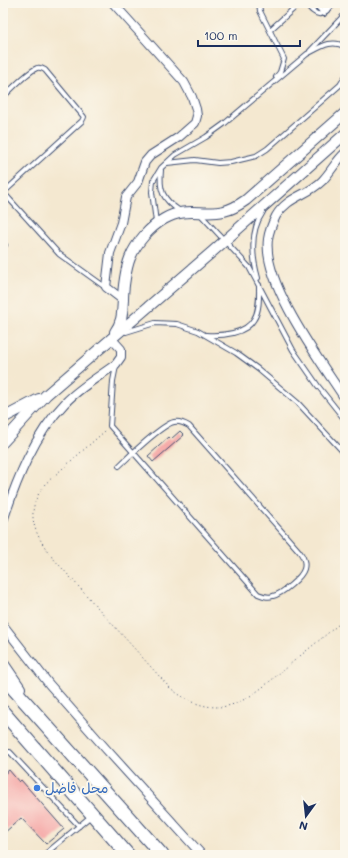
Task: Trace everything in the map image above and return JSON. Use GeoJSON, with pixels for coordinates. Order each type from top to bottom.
{"type":"FeatureCollection","features":[{"type":"Feature","properties":{"kind":"highway"},"geometry":{"type":"LineString","coordinates":[[3,677],[162,855]]}},
{"type":"Feature","properties":{"kind":"highway"},"geometry":{"type":"LineString","coordinates":[[3,712],[128,855]]}},
{"type":"Feature","properties":{"kind":"street"},"geometry":{"type":"LineString","coordinates":[[113,3],[184,82],[192,97],[197,116],[194,123],[179,137],[151,155],[146,162],[138,182],[126,197],[121,222],[110,253],[106,287],[122,300]]}},
{"type":"Feature","properties":{"kind":"street"},"geometry":{"type":"LineString","coordinates":[[111,338],[119,327],[123,314],[122,300],[130,258],[137,245],[147,233],[163,220],[182,212],[224,211],[234,208],[246,200],[345,113]]}},
{"type":"Feature","properties":{"kind":"street"},"geometry":{"type":"LineString","coordinates":[[3,442],[46,395],[345,134]]}},
{"type":"Feature","properties":{"kind":"street"},"geometry":{"type":"LineString","coordinates":[[345,153],[339,158],[322,181],[310,190],[285,203],[276,215],[268,239],[269,260],[275,281],[294,318],[345,399]]}},
{"type":"Feature","properties":{"kind":"street"},"geometry":{"type":"LineString","coordinates":[[3,521],[14,488],[45,426],[66,402],[116,364],[121,357],[121,350],[111,338]]}},
{"type":"Feature","properties":{"kind":"street"},"geometry":{"type":"LineString","coordinates":[[3,418],[46,395]]}},
{"type":"Feature","properties":{"kind":"street"},"geometry":{"type":"LineString","coordinates":[[3,625],[49,684],[80,720],[202,855]]}},
{"type":"Feature","properties":{"kind":"street"},"geometry":{"type":"LineString","coordinates":[[3,663],[37,715]]}},
{"type":"Feature","properties":{"kind":"lane"},"geometry":{"type":"LineString","coordinates":[[259,3],[260,11],[284,59],[280,72],[273,82]]}},
{"type":"Feature","properties":{"kind":"lane"},"geometry":{"type":"LineString","coordinates":[[270,30],[300,3]]}},
{"type":"Feature","properties":{"kind":"lane"},"geometry":{"type":"LineString","coordinates":[[305,3],[315,14],[319,15],[330,7]]}},
{"type":"Feature","properties":{"kind":"lane"},"geometry":{"type":"LineString","coordinates":[[314,3],[330,7]]}},
{"type":"Feature","properties":{"kind":"lane"},"geometry":{"type":"LineString","coordinates":[[319,3],[330,7]]}},
{"type":"Feature","properties":{"kind":"lane"},"geometry":{"type":"LineString","coordinates":[[323,3],[330,7]]}},
{"type":"Feature","properties":{"kind":"lane"},"geometry":{"type":"LineString","coordinates":[[157,225],[152,192],[153,181],[161,168],[175,155],[206,138],[307,54],[345,14]]}},
{"type":"Feature","properties":{"kind":"lane"},"geometry":{"type":"LineString","coordinates":[[307,54],[331,43],[338,43],[345,47]]}},
{"type":"Feature","properties":{"kind":"lane"},"geometry":{"type":"LineString","coordinates":[[3,97],[31,71],[41,68],[46,70],[84,117],[82,121],[3,192],[60,254],[106,287]]}},
{"type":"Feature","properties":{"kind":"lane"},"geometry":{"type":"LineString","coordinates":[[340,85],[345,77]]}},
{"type":"Feature","properties":{"kind":"lane"},"geometry":{"type":"LineString","coordinates":[[166,163],[194,160],[218,163],[231,162],[256,156],[267,149],[345,82]]}},
{"type":"Feature","properties":{"kind":"lane"},"geometry":{"type":"LineString","coordinates":[[161,168],[161,190],[170,204],[182,212]]}},
{"type":"Feature","properties":{"kind":"lane"},"geometry":{"type":"LineString","coordinates":[[204,334],[215,336],[238,331],[247,326],[254,319],[257,308],[259,285],[254,264],[253,240],[259,217],[274,197]]}},
{"type":"Feature","properties":{"kind":"lane"},"geometry":{"type":"LineString","coordinates":[[196,211],[249,267],[293,350],[318,386],[345,420]]}},
{"type":"Feature","properties":{"kind":"lane"},"geometry":{"type":"LineString","coordinates":[[111,338],[132,329],[155,323],[177,324],[198,331],[236,353],[258,368],[298,403],[345,454]]}},
{"type":"Feature","properties":{"kind":"lane"},"geometry":{"type":"LineString","coordinates":[[116,364],[113,381],[110,426],[133,453],[258,594],[265,597],[272,597],[300,577],[304,570],[304,563],[299,551],[189,426],[182,422],[174,422],[167,425],[133,453],[118,466]]}},
{"type":"Feature","properties":{"kind":"lane"},"geometry":{"type":"LineString","coordinates":[[3,752],[10,752],[79,826]]}},
{"type":"Feature","properties":{"kind":"lane"},"geometry":{"type":"LineString","coordinates":[[44,855],[93,814]]}},
{"type":"Feature","properties":{"kind":"path"},"geometry":{"type":"LineString","coordinates":[[110,426],[38,492],[33,512],[33,522],[40,542],[52,557],[168,687],[184,698],[202,706],[228,706],[239,702],[259,689],[345,619]]}},
{"type":"Feature","properties":{"kind":"building"},"geometry":{"type":"Polygon","coordinates":[[[180,431],[184,435],[153,462],[148,456],[169,437],[171,439],[180,431]]]}},
{"type":"Feature","properties":{"kind":"building"},"geometry":{"type":"Polygon","coordinates":[[[9,770],[19,782],[21,780],[64,829],[46,844],[21,818],[3,834],[3,775],[9,770]]]}},
{"type":"Feature","properties":{"kind":"place","name":"محل فاضل"},"geometry":{"type":"Point","coordinates":[37,788]}}]}
